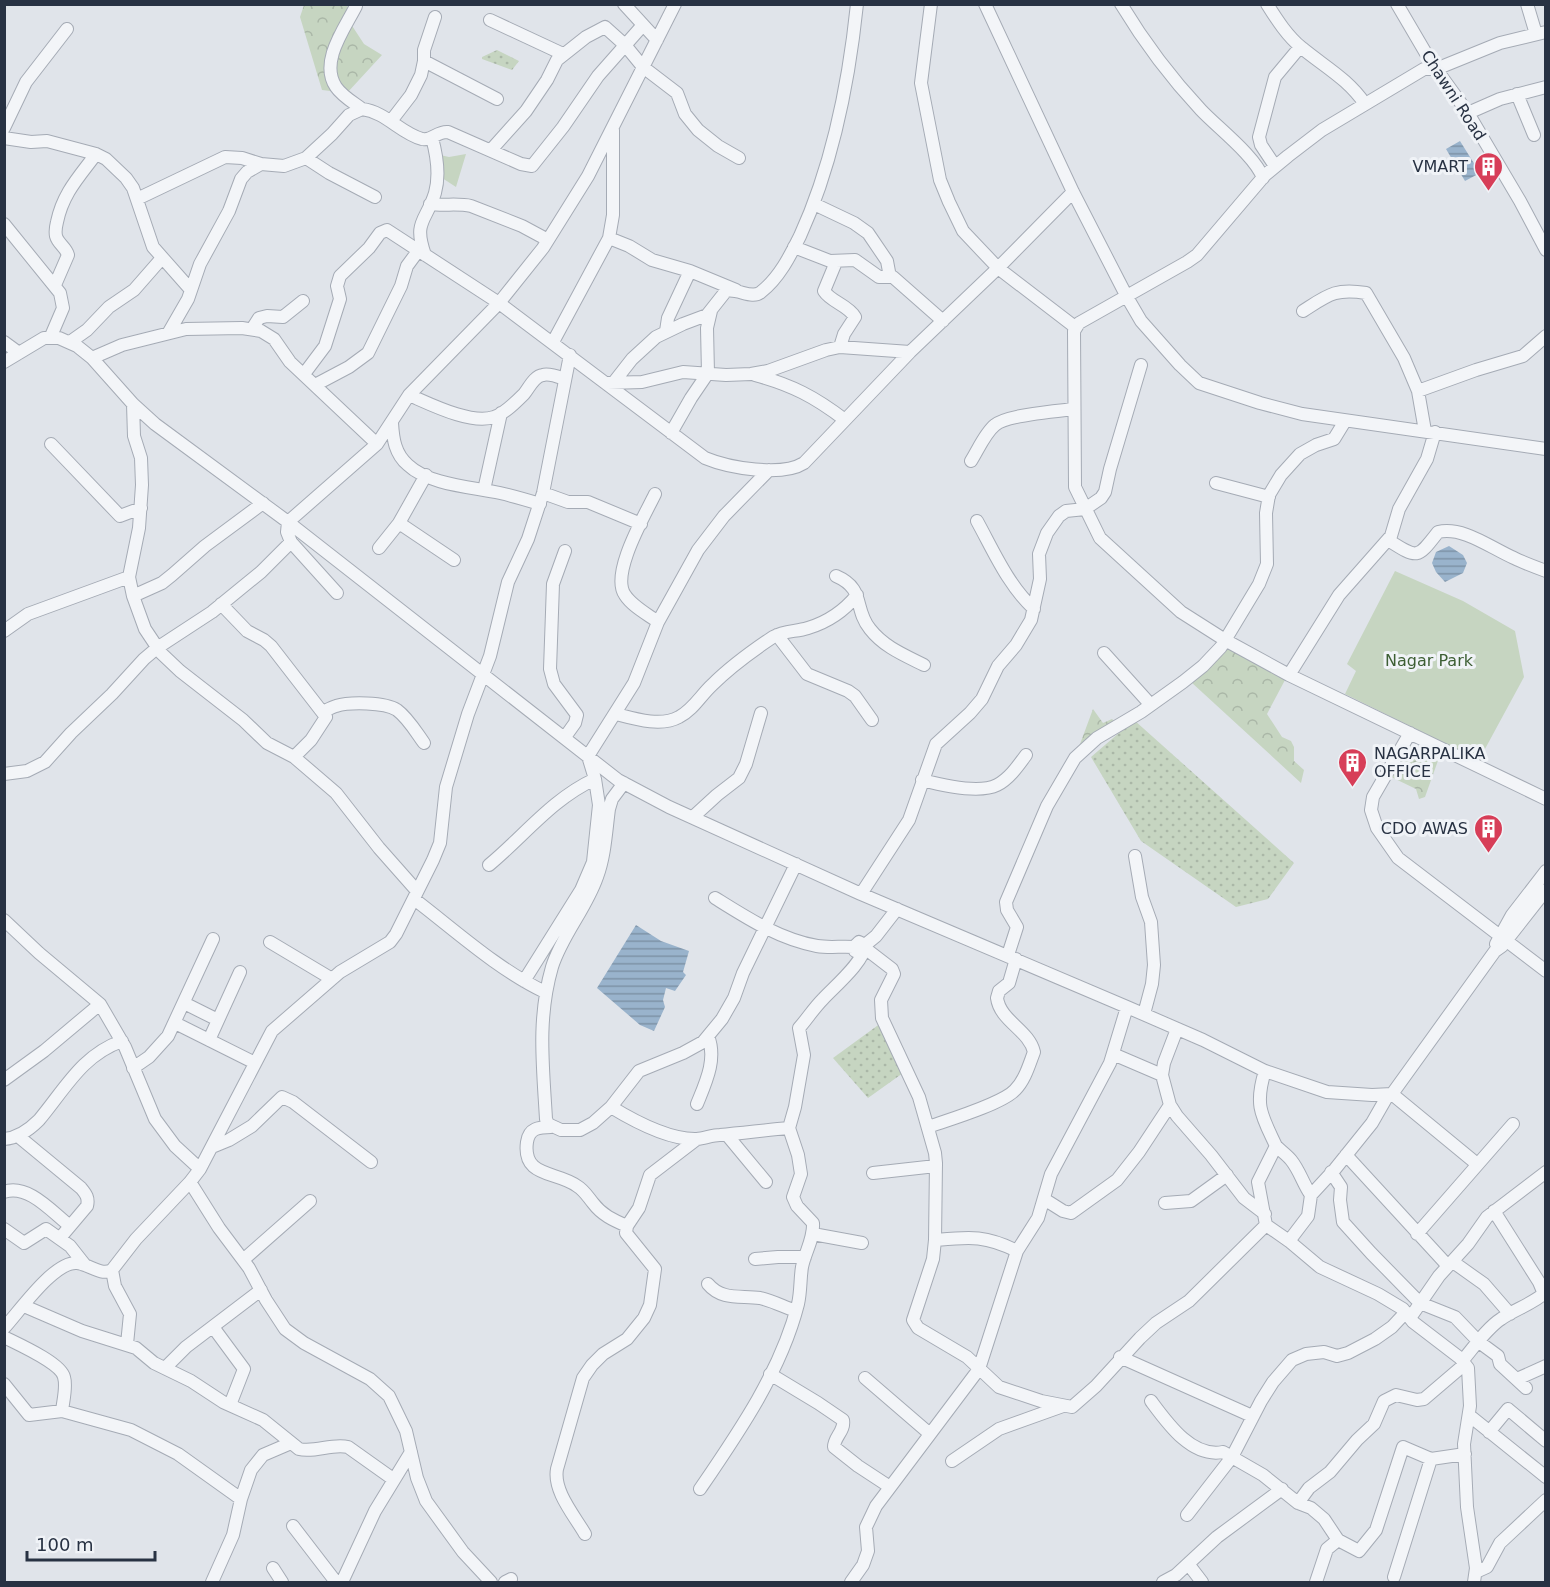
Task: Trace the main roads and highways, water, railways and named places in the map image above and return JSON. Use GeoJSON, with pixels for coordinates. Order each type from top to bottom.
{"type":"FeatureCollection","features":[{"type":"Feature","properties":{"kind":"water"},"geometry":{"type":"Polygon","coordinates":[[[1460,141],[1480,173],[1465,181],[1446,149],[1460,141]]]}},
{"type":"Feature","properties":{"kind":"water"},"geometry":{"type":"Polygon","coordinates":[[[1449,546],[1463,555],[1467,563],[1463,573],[1445,582],[1432,563],[1436,552],[1449,546]]]}},
{"type":"Feature","properties":{"kind":"water"},"geometry":{"type":"Polygon","coordinates":[[[636,925],[661,941],[689,951],[683,972],[686,975],[675,991],[666,988],[663,1000],[665,1007],[654,1031],[640,1025],[597,988],[636,925]]]}},
{"type":"Feature","properties":{"kind":"place","name":"VMART"},"geometry":{"type":"Point","coordinates":[1489,192]}},
{"type":"Feature","properties":{"kind":"place","name":"NAGARPALIKA OFFICE"},"geometry":{"type":"Point","coordinates":[1353,788]}},
{"type":"Feature","properties":{"kind":"place","name":"CDO AWAS"},"geometry":{"type":"Point","coordinates":[1489,854]}},
{"type":"Feature","properties":{"kind":"park label","name":"Nagar Park"},"geometry":{"type":"Point","coordinates":[1429,660]}}]}
